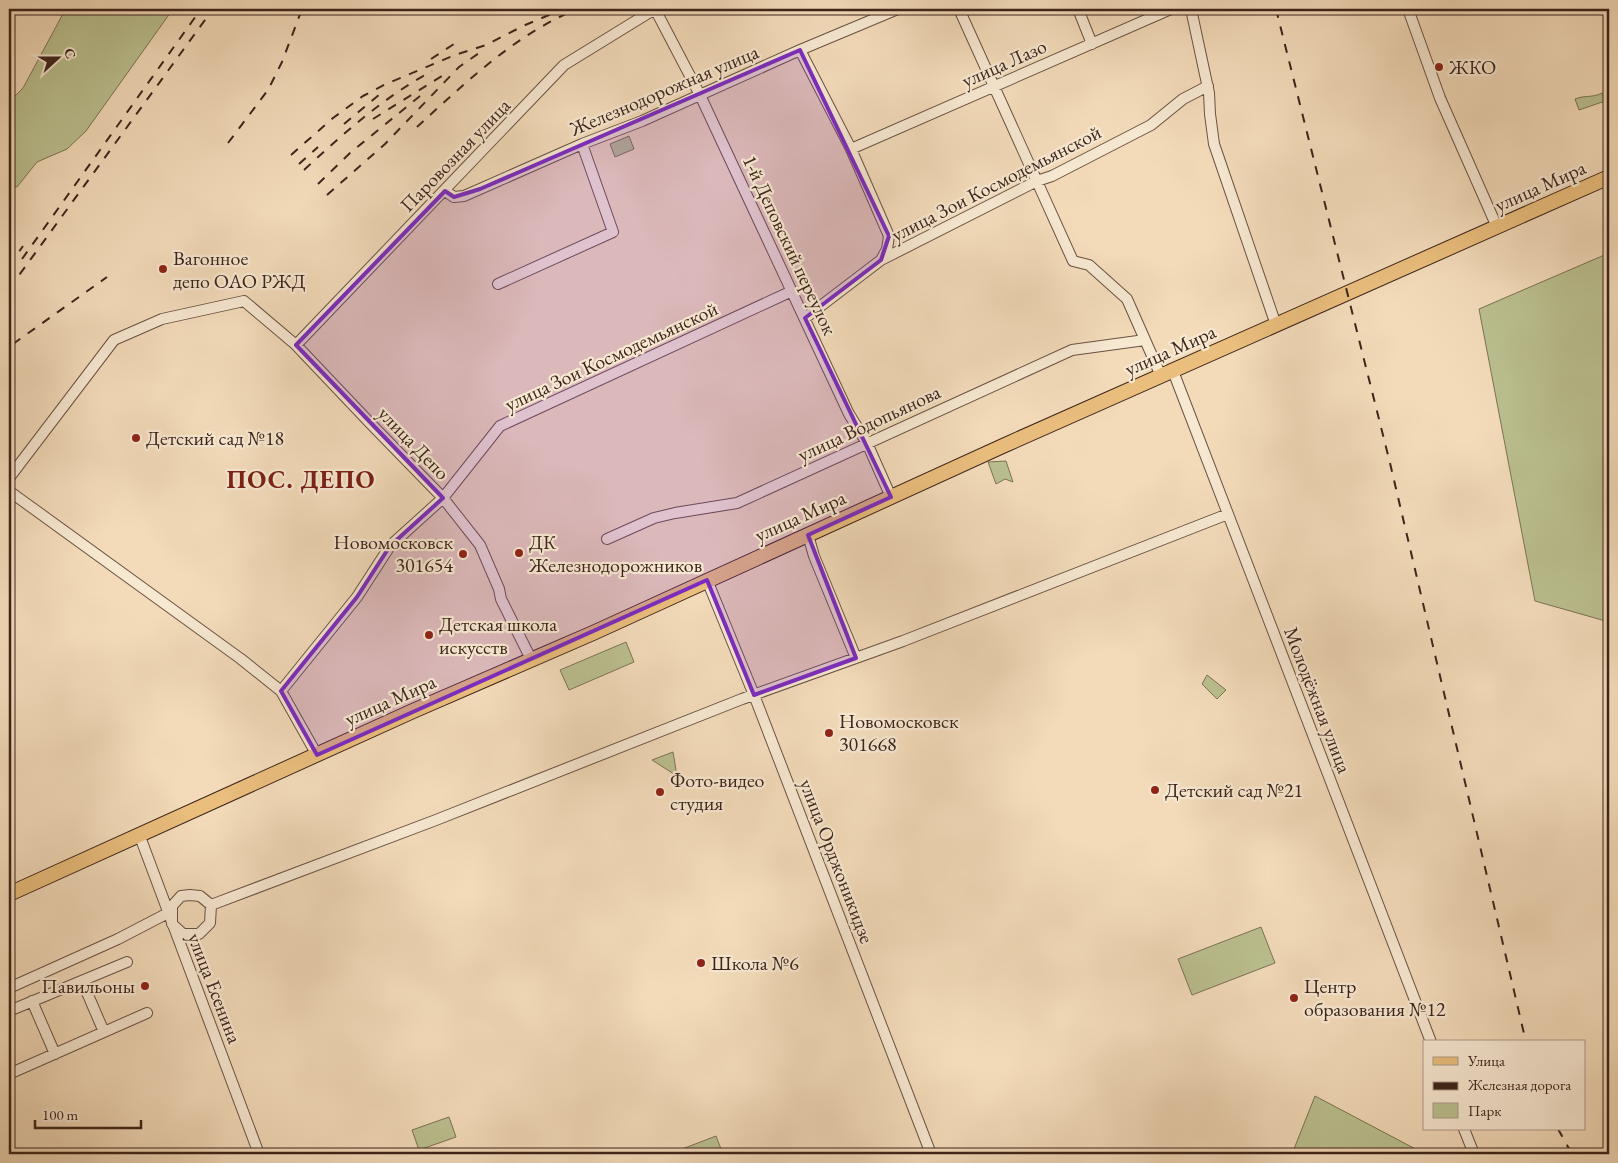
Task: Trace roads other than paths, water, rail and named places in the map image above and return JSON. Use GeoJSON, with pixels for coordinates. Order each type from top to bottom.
{"type":"FeatureCollection","features":[{"type":"Feature","properties":{"kind":"main road","name":"улица Мира"},"geometry":{"type":"LineString","coordinates":[[9,894],[1167,373],[1609,177]]}},
{"type":"Feature","properties":{"kind":"street","name":"1-й Деповский переулок"},"geometry":{"type":"LineString","coordinates":[[655,9],[700,95],[849,414],[867,443],[891,497]]}},
{"type":"Feature","properties":{"kind":"street","name":"Паровозная улица"},"geometry":{"type":"LineString","coordinates":[[296,345],[446,191],[564,65],[655,9]]}},
{"type":"Feature","properties":{"kind":"street","name":"Железнодорожная улица"},"geometry":{"type":"LineString","coordinates":[[446,191],[454,197],[464,196],[582,144],[642,121],[800,50],[898,9]]}},
{"type":"Feature","properties":{"kind":"street"},"geometry":{"type":"LineString","coordinates":[[959,9],[1037,181]]}},
{"type":"Feature","properties":{"kind":"street"},"geometry":{"type":"LineString","coordinates":[[1078,9],[1092,44]]}},
{"type":"Feature","properties":{"kind":"street","name":"улица Лазо"},"geometry":{"type":"LineString","coordinates":[[851,149],[1170,9]]}},
{"type":"Feature","properties":{"kind":"street"},"geometry":{"type":"LineString","coordinates":[[1191,9],[1208,86],[1214,144],[1276,325]]}},
{"type":"Feature","properties":{"kind":"street"},"geometry":{"type":"LineString","coordinates":[[1408,9],[1440,98],[1497,227]]}},
{"type":"Feature","properties":{"kind":"street"},"geometry":{"type":"LineString","coordinates":[[800,50],[851,149],[889,236],[887,249],[881,260]]}},
{"type":"Feature","properties":{"kind":"street","name":"улица Зои Космодемьянской"},"geometry":{"type":"LineString","coordinates":[[805,318],[881,260],[1151,125],[1183,99],[1208,86]]}},
{"type":"Feature","properties":{"kind":"street"},"geometry":{"type":"LineString","coordinates":[[498,284],[613,232],[582,144]]}},
{"type":"Feature","properties":{"kind":"street","name":"Молодёжная улица"},"geometry":{"type":"LineString","coordinates":[[1037,181],[1073,261],[1089,265],[1127,299],[1145,340],[1167,373],[1228,514],[1430,1040]]}},
{"type":"Feature","properties":{"kind":"street","name":"улица Зои Космодемьянской"},"geometry":{"type":"LineString","coordinates":[[443,498],[500,426],[792,291]]}},
{"type":"Feature","properties":{"kind":"street","name":"улица Депо"},"geometry":{"type":"LineString","coordinates":[[9,478],[114,340],[162,318],[244,302],[296,345],[443,498],[390,546],[357,597],[281,691]]}},
{"type":"Feature","properties":{"kind":"street","name":"улица Водопьянова"},"geometry":{"type":"LineString","coordinates":[[607,539],[654,518],[737,503],[1072,350],[1145,340]]}},
{"type":"Feature","properties":{"kind":"street"},"geometry":{"type":"LineString","coordinates":[[9,491],[241,659],[281,691],[317,754]]}},
{"type":"Feature","properties":{"kind":"street"},"geometry":{"type":"LineString","coordinates":[[443,498],[480,545],[499,589],[500,598],[531,659]]}},
{"type":"Feature","properties":{"kind":"street"},"geometry":{"type":"LineString","coordinates":[[210,905],[436,820],[1228,514]]}},
{"type":"Feature","properties":{"kind":"street"},"geometry":{"type":"LineString","coordinates":[[808,535],[814,556],[856,658]]}},
{"type":"Feature","properties":{"kind":"street","name":"улица Орджоникидзе"},"geometry":{"type":"LineString","coordinates":[[707,580],[754,696],[931,1154]]}},
{"type":"Feature","properties":{"kind":"street","name":"улица Есенина"},"geometry":{"type":"LineString","coordinates":[[139,834],[259,1154]]}},
{"type":"Feature","properties":{"kind":"street"},"geometry":{"type":"LineString","coordinates":[[156,882],[169,893],[181,896],[200,896],[210,905],[210,923],[199,934],[188,941],[182,951]]}},
{"type":"Feature","properties":{"kind":"street"},"geometry":{"type":"LineString","coordinates":[[181,896],[172,906],[172,924],[183,934],[199,934]]}},
{"type":"Feature","properties":{"kind":"street"},"geometry":{"type":"LineString","coordinates":[[9,988],[118,939],[168,914]]}},
{"type":"Feature","properties":{"kind":"street"},"geometry":{"type":"LineString","coordinates":[[9,1011],[127,962]]}},
{"type":"Feature","properties":{"kind":"street"},"geometry":{"type":"LineString","coordinates":[[82,981],[104,1032]]}},
{"type":"Feature","properties":{"kind":"street"},"geometry":{"type":"LineString","coordinates":[[32,1001],[55,1054]]}},
{"type":"Feature","properties":{"kind":"street"},"geometry":{"type":"LineString","coordinates":[[9,1074],[147,1013]]}},
{"type":"Feature","properties":{"kind":"street"},"geometry":{"type":"LineString","coordinates":[[1464,1130],[1474,1154]]}},
{"type":"Feature","properties":{"kind":"railway"},"geometry":{"type":"LineString","coordinates":[[22,259],[201,9]]}},
{"type":"Feature","properties":{"kind":"railway"},"geometry":{"type":"LineString","coordinates":[[9,289],[213,9]]}},
{"type":"Feature","properties":{"kind":"railway"},"geometry":{"type":"LineString","coordinates":[[228,143],[268,90],[282,62],[302,9]]}},
{"type":"Feature","properties":{"kind":"railway"},"geometry":{"type":"LineString","coordinates":[[291,155],[333,118],[363,96],[386,84],[455,55],[486,45],[523,26],[563,9]]}},
{"type":"Feature","properties":{"kind":"railway"},"geometry":{"type":"LineString","coordinates":[[417,127],[473,77],[512,46],[555,19],[577,9]]}},
{"type":"Feature","properties":{"kind":"railway"},"geometry":{"type":"LineString","coordinates":[[1276,9],[1390,463],[1526,1040]]}},
{"type":"Feature","properties":{"kind":"railway"},"geometry":{"type":"LineString","coordinates":[[431,59],[457,42]]}},
{"type":"Feature","properties":{"kind":"railway"},"geometry":{"type":"LineString","coordinates":[[327,195],[385,144],[459,67],[482,51]]}},
{"type":"Feature","properties":{"kind":"railway"},"geometry":{"type":"LineString","coordinates":[[304,170],[349,129],[381,104],[432,71]]}},
{"type":"Feature","properties":{"kind":"railway"},"geometry":{"type":"LineString","coordinates":[[373,119],[445,74]]}},
{"type":"Feature","properties":{"kind":"railway"},"geometry":{"type":"LineString","coordinates":[[344,124],[380,94]]}},
{"type":"Feature","properties":{"kind":"railway"},"geometry":{"type":"LineString","coordinates":[[318,184],[350,153],[420,96]]}},
{"type":"Feature","properties":{"kind":"railway"},"geometry":{"type":"LineString","coordinates":[[299,164],[318,147]]}},
{"type":"Feature","properties":{"kind":"railway"},"geometry":{"type":"LineString","coordinates":[[9,266],[23,246]]}},
{"type":"Feature","properties":{"kind":"railway"},"geometry":{"type":"LineString","coordinates":[[13,344],[107,277]]}},
{"type":"Feature","properties":{"kind":"railway"},"geometry":{"type":"LineString","coordinates":[[1559,1130],[1572,1154]]}},
{"type":"Feature","properties":{"kind":"place","name":"ЖКО"},"geometry":{"type":"Point","coordinates":[1439,67]}},
{"type":"Feature","properties":{"kind":"place","name":"Вагонное депо ОАО РЖД"},"geometry":{"type":"Point","coordinates":[163,269]}},
{"type":"Feature","properties":{"kind":"place","name":"Детский сад №18"},"geometry":{"type":"Point","coordinates":[136,438]}},
{"type":"Feature","properties":{"kind":"place","name":"ДК Железнодорожников"},"geometry":{"type":"Point","coordinates":[519,553]}},
{"type":"Feature","properties":{"kind":"place","name":"Новомосковск 301654"},"geometry":{"type":"Point","coordinates":[463,554]}},
{"type":"Feature","properties":{"kind":"place","name":"Детская школа искусств"},"geometry":{"type":"Point","coordinates":[429,635]}},
{"type":"Feature","properties":{"kind":"place","name":"Новомосковск 301668"},"geometry":{"type":"Point","coordinates":[829,733]}},
{"type":"Feature","properties":{"kind":"place","name":"Детский сад №21"},"geometry":{"type":"Point","coordinates":[1155,790]}},
{"type":"Feature","properties":{"kind":"place","name":"Фото-видео студия"},"geometry":{"type":"Point","coordinates":[660,792]}},
{"type":"Feature","properties":{"kind":"place","name":"Школа №6"},"geometry":{"type":"Point","coordinates":[701,963]}},
{"type":"Feature","properties":{"kind":"place","name":"Павильоны"},"geometry":{"type":"Point","coordinates":[145,986]}},
{"type":"Feature","properties":{"kind":"place","name":"Центр образования №12"},"geometry":{"type":"Point","coordinates":[1294,998]}},
{"type":"Feature","properties":{"kind":"district","name":"ПОС. ДЕПО"},"geometry":{"type":"Point","coordinates":[301,479]}}]}
